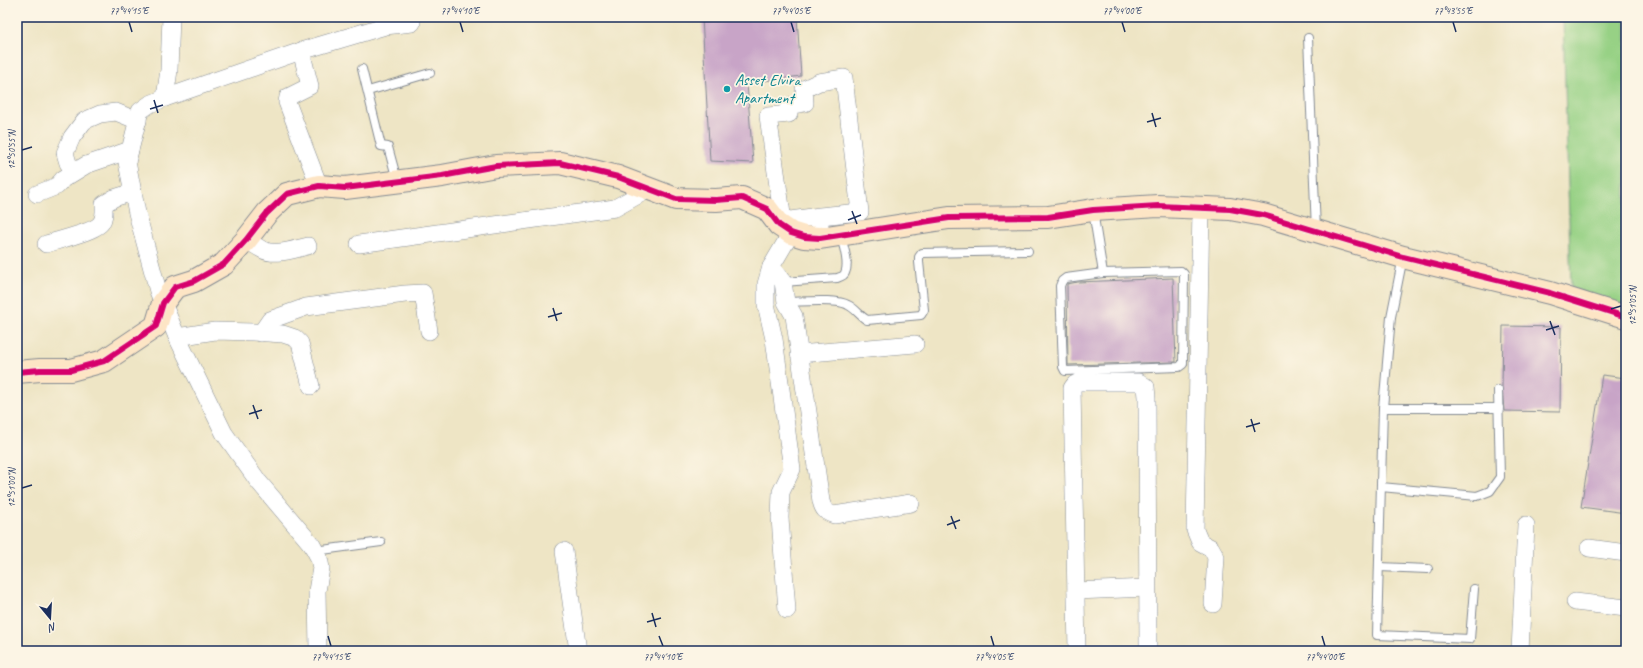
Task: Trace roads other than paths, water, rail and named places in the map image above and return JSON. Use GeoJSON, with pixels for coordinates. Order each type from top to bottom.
{"type":"FeatureCollection","features":[{"type":"Feature","properties":{"kind":"street"},"geometry":{"type":"LineString","coordinates":[[165,98],[169,70],[171,17]]}},
{"type":"Feature","properties":{"kind":"street"},"geometry":{"type":"LineString","coordinates":[[318,651],[317,591],[320,568],[319,558],[315,551],[258,481],[224,433],[177,337],[158,290],[137,213],[127,162],[140,111],[150,104],[301,51],[385,26],[412,24]]}},
{"type":"Feature","properties":{"kind":"street"},"geometry":{"type":"LineString","coordinates":[[301,51],[310,86],[288,97],[287,102],[319,186]]}},
{"type":"Feature","properties":{"kind":"street"},"geometry":{"type":"LineString","coordinates":[[844,78],[860,212],[820,216],[783,220],[768,116],[789,114],[788,106],[805,103],[804,89],[819,82],[844,78]]}},
{"type":"Feature","properties":{"kind":"street"},"geometry":{"type":"LineString","coordinates":[[74,171],[68,163],[64,153],[72,137],[84,121],[100,114],[116,112],[138,121]]}},
{"type":"Feature","properties":{"kind":"street"},"geometry":{"type":"LineString","coordinates":[[37,194],[57,186],[63,179],[74,171],[86,165],[130,150]]}},
{"type":"Feature","properties":{"kind":"street"},"geometry":{"type":"LineString","coordinates":[[17,372],[71,370],[104,361],[156,326],[163,303],[175,288],[194,281],[224,264],[246,240],[267,213],[287,194],[319,186],[346,188],[442,176],[496,166],[560,163],[618,178],[676,199],[716,200],[742,198],[767,209],[779,225],[791,233],[804,237],[830,236],[949,218],[1048,217],[1093,210],[1158,206],[1230,209],[1263,215],[1403,257],[1550,292],[1626,317]]}},
{"type":"Feature","properties":{"kind":"street"},"geometry":{"type":"LineString","coordinates":[[359,244],[615,208],[649,189]]}},
{"type":"Feature","properties":{"kind":"street"},"geometry":{"type":"LineString","coordinates":[[46,244],[89,230],[100,224],[104,217],[104,204],[114,198],[133,192]]}},
{"type":"Feature","properties":{"kind":"street"},"geometry":{"type":"LineString","coordinates":[[1201,208],[1195,530],[1200,542],[1211,548],[1216,557],[1213,604]]}},
{"type":"Feature","properties":{"kind":"street"},"geometry":{"type":"LineString","coordinates":[[820,216],[830,236]]}},
{"type":"Feature","properties":{"kind":"street"},"geometry":{"type":"LineString","coordinates":[[787,610],[780,518],[781,492],[792,469],[774,339],[766,304],[766,284],[771,267],[791,233]]}},
{"type":"Feature","properties":{"kind":"street"},"geometry":{"type":"LineString","coordinates":[[246,240],[264,250],[274,252],[308,246]]}},
{"type":"Feature","properties":{"kind":"street"},"geometry":{"type":"LineString","coordinates":[[771,267],[783,282],[786,302],[794,316],[821,501],[824,509],[828,513],[834,515],[911,503]]}},
{"type":"Feature","properties":{"kind":"street"},"geometry":{"type":"LineString","coordinates":[[261,333],[270,320],[306,308],[405,294],[423,293],[429,331]]}},
{"type":"Feature","properties":{"kind":"street"},"geometry":{"type":"LineString","coordinates":[[177,337],[215,331],[283,334],[294,338],[300,343],[310,386]]}},
{"type":"Feature","properties":{"kind":"street"},"geometry":{"type":"LineString","coordinates":[[799,354],[915,344]]}},
{"type":"Feature","properties":{"kind":"street"},"geometry":{"type":"LineString","coordinates":[[1077,651],[1072,388],[1079,382],[1139,382],[1146,387],[1148,651]]}},
{"type":"Feature","properties":{"kind":"street"},"geometry":{"type":"LineString","coordinates":[[1520,651],[1526,525]]}},
{"type":"Feature","properties":{"kind":"street"},"geometry":{"type":"LineString","coordinates":[[1589,548],[1626,553]]}},
{"type":"Feature","properties":{"kind":"street"},"geometry":{"type":"LineString","coordinates":[[564,551],[578,651]]}},
{"type":"Feature","properties":{"kind":"street"},"geometry":{"type":"LineString","coordinates":[[1076,591],[1147,588]]}},
{"type":"Feature","properties":{"kind":"street"},"geometry":{"type":"LineString","coordinates":[[1575,602],[1626,608]]}},
{"type":"Feature","properties":{"kind":"lane"},"geometry":{"type":"LineString","coordinates":[[1308,38],[1316,231]]}},
{"type":"Feature","properties":{"kind":"lane"},"geometry":{"type":"LineString","coordinates":[[362,69],[381,146],[388,147],[398,181]]}},
{"type":"Feature","properties":{"kind":"lane"},"geometry":{"type":"LineString","coordinates":[[368,91],[430,73]]}},
{"type":"Feature","properties":{"kind":"lane"},"geometry":{"type":"LineString","coordinates":[[1093,210],[1103,274]]}},
{"type":"Feature","properties":{"kind":"lane"},"geometry":{"type":"LineString","coordinates":[[783,282],[837,278],[842,276],[845,273],[846,265],[830,236]]}},
{"type":"Feature","properties":{"kind":"lane"},"geometry":{"type":"LineString","coordinates":[[786,302],[842,302],[850,305],[860,316],[867,320],[921,315],[924,310],[919,257],[922,253],[1028,251]]}},
{"type":"Feature","properties":{"kind":"lane"},"geometry":{"type":"LineString","coordinates":[[1403,257],[1391,318],[1383,408],[1377,635],[1470,639],[1474,589]]}},
{"type":"Feature","properties":{"kind":"lane"},"geometry":{"type":"LineString","coordinates":[[1181,271],[1184,274],[1183,364],[1179,367],[1065,371],[1063,367],[1060,286],[1062,281],[1066,278],[1103,274],[1181,271]]}},
{"type":"Feature","properties":{"kind":"lane"},"geometry":{"type":"LineString","coordinates":[[1381,487],[1477,496],[1490,491],[1500,477],[1498,390]]}},
{"type":"Feature","properties":{"kind":"lane"},"geometry":{"type":"LineString","coordinates":[[1383,408],[1499,408]]}},
{"type":"Feature","properties":{"kind":"lane"},"geometry":{"type":"LineString","coordinates":[[315,551],[381,542]]}},
{"type":"Feature","properties":{"kind":"lane"},"geometry":{"type":"LineString","coordinates":[[1379,567],[1428,569]]}},
{"type":"Feature","properties":{"kind":"place","name":"Asset Elvira Apartment"},"geometry":{"type":"Point","coordinates":[727,89]}}]}
